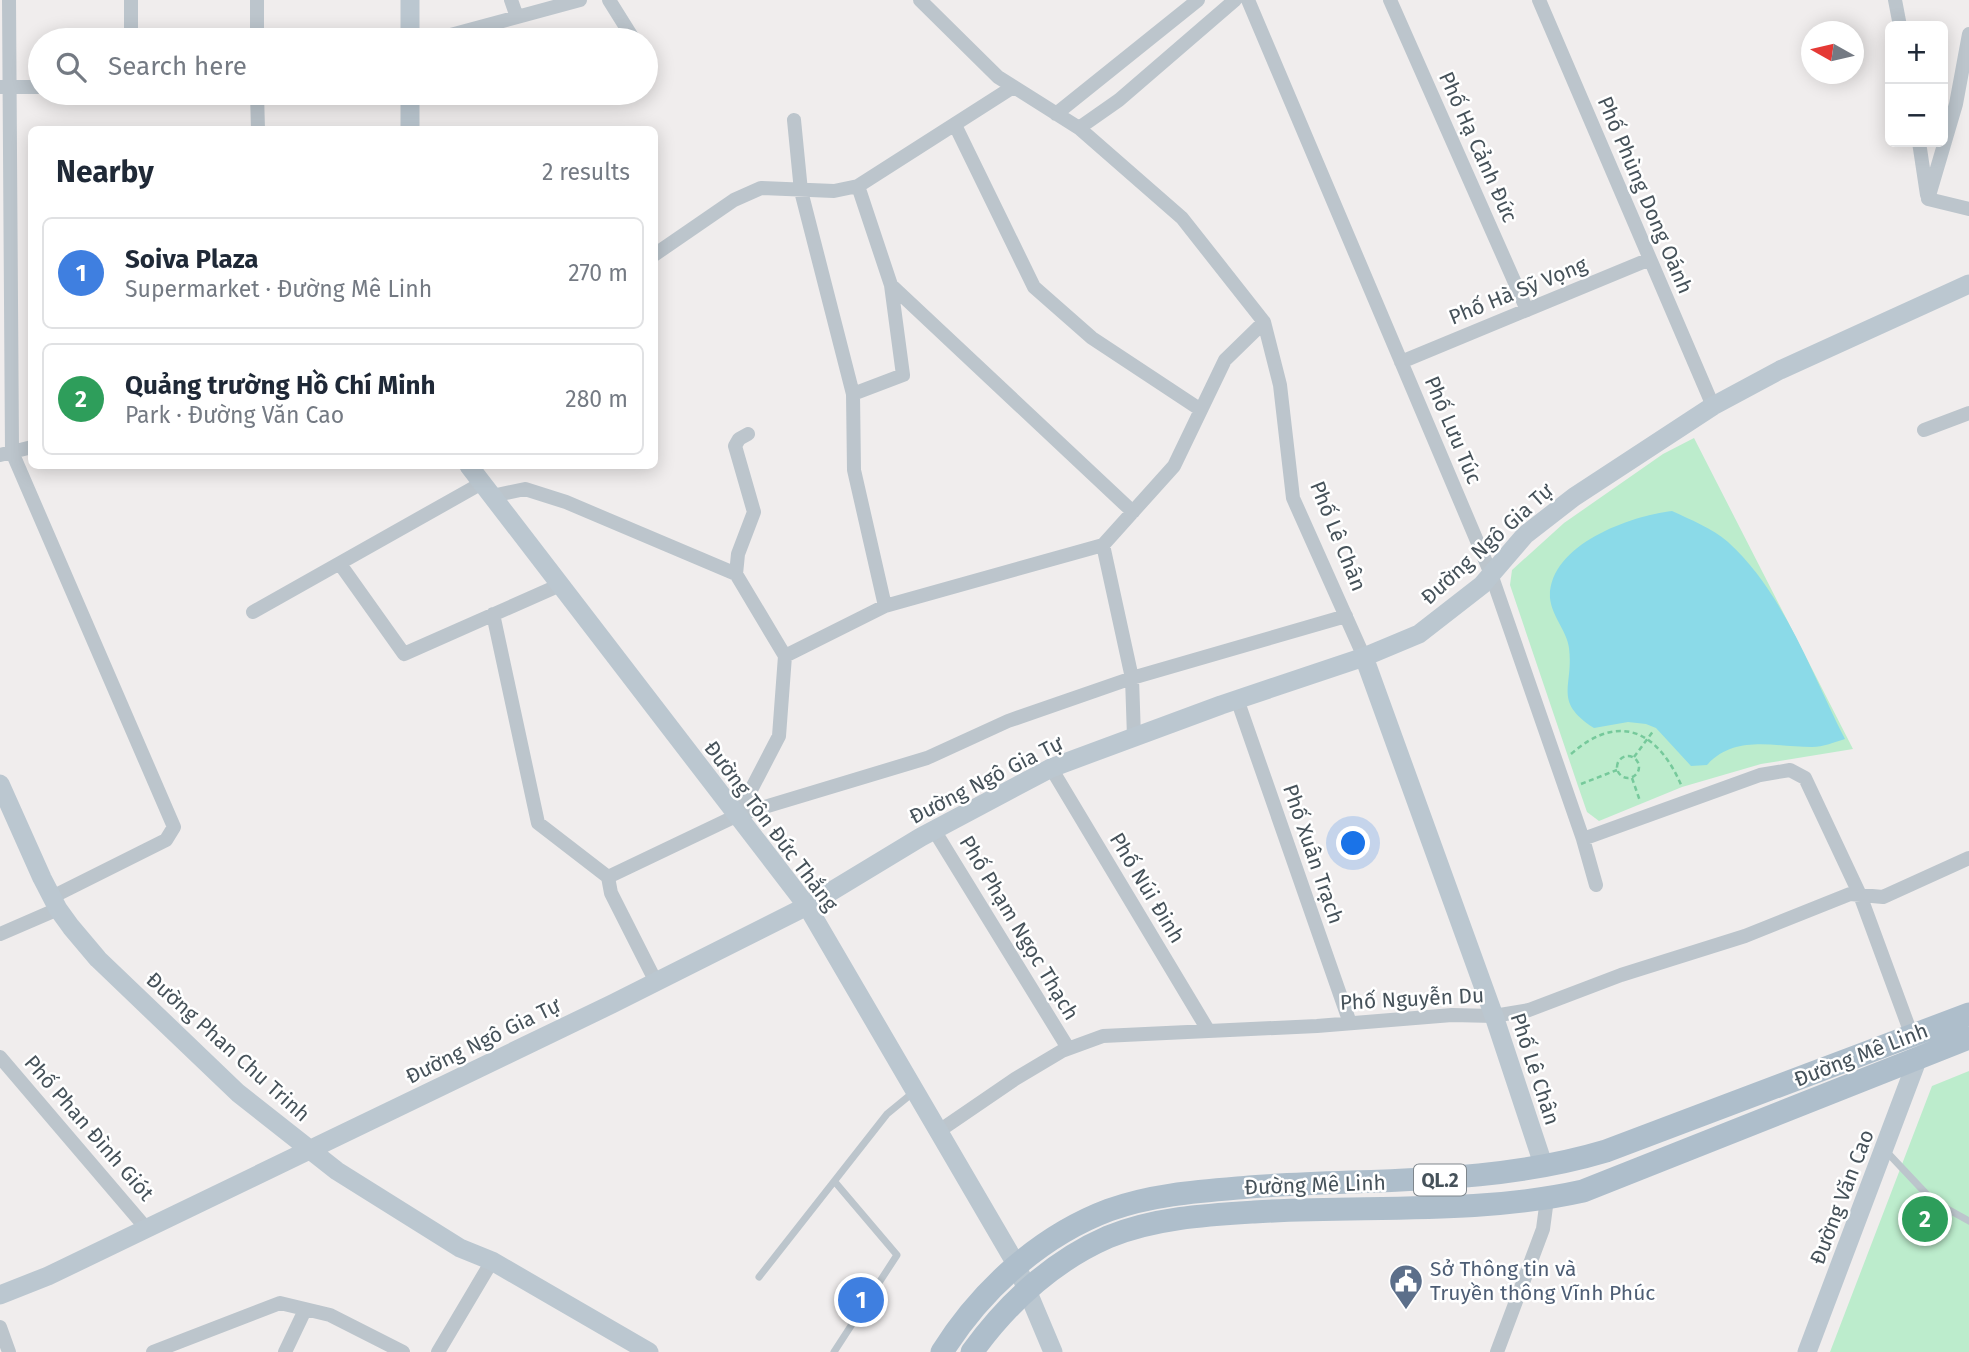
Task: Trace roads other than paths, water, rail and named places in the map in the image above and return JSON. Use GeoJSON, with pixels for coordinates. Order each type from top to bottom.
{"type":"FeatureCollection","features":[{"type":"Feature","properties":{"kind":"main road","name":"Đường Mê Linh"},"geometry":{"type":"LineString","coordinates":[[972,1352],[1027,1289],[1093,1244],[1129,1229],[1207,1215],[1290,1210],[1470,1207],[1547,1199],[1616,1181],[1750,1123],[1915,1047],[1969,1014]]}},
{"type":"Feature","properties":{"kind":"main road","name":"Đường Mê Linh"},"geometry":{"type":"LineString","coordinates":[[942,1352],[979,1303],[1016,1264],[1105,1211],[1161,1197],[1289,1184],[1442,1180],[1544,1167],[1606,1151],[1915,1047],[1969,1038]]}},
{"type":"Feature","properties":{"kind":"street"},"geometry":{"type":"LineString","coordinates":[[0,934],[166,840],[174,827],[6,453],[4,87],[9,0]]}},
{"type":"Feature","properties":{"kind":"street"},"geometry":{"type":"LineString","coordinates":[[131,0],[131,28]]}},
{"type":"Feature","properties":{"kind":"street"},"geometry":{"type":"LineString","coordinates":[[257,0],[257,28]]}},
{"type":"Feature","properties":{"kind":"street"},"geometry":{"type":"LineString","coordinates":[[410,0],[410,28]]}},
{"type":"Feature","properties":{"kind":"street"},"geometry":{"type":"LineString","coordinates":[[511,0],[517,17]]}},
{"type":"Feature","properties":{"kind":"street"},"geometry":{"type":"LineString","coordinates":[[476,28],[580,0]]}},
{"type":"Feature","properties":{"kind":"street"},"geometry":{"type":"LineString","coordinates":[[609,0],[626,28]]}},
{"type":"Feature","properties":{"kind":"street","name":"Phố Lê Chân"},"geometry":{"type":"LineString","coordinates":[[921,0],[998,77],[1079,128],[1182,218],[1264,322],[1280,385],[1293,498],[1364,657],[1494,1016],[1544,1167]]}},
{"type":"Feature","properties":{"kind":"street"},"geometry":{"type":"LineString","coordinates":[[1056,114],[1198,0]]}},
{"type":"Feature","properties":{"kind":"street"},"geometry":{"type":"LineString","coordinates":[[1079,128],[1119,100],[1235,0]]}},
{"type":"Feature","properties":{"kind":"street","name":"Phố Lưu Túc"},"geometry":{"type":"LineString","coordinates":[[1248,0],[1491,574],[1583,839],[1596,885]]}},
{"type":"Feature","properties":{"kind":"street","name":"Phố Hạ Cảnh Đức"},"geometry":{"type":"LineString","coordinates":[[1390,0],[1527,310]]}},
{"type":"Feature","properties":{"kind":"street"},"geometry":{"type":"LineString","coordinates":[[1885,0],[1895,0],[1899,21]]}},
{"type":"Feature","properties":{"kind":"street","name":"Phố Phùng Dong Oánh"},"geometry":{"type":"LineString","coordinates":[[1542,1],[1713,406]]}},
{"type":"Feature","properties":{"kind":"street"},"geometry":{"type":"LineString","coordinates":[[1928,200],[1956,104],[1969,34]]}},
{"type":"Feature","properties":{"kind":"street"},"geometry":{"type":"LineString","coordinates":[[4,87],[28,87]]}},
{"type":"Feature","properties":{"kind":"street"},"geometry":{"type":"LineString","coordinates":[[658,252],[734,200],[761,188],[834,191],[859,186],[1013,87]]}},
{"type":"Feature","properties":{"kind":"street"},"geometry":{"type":"LineString","coordinates":[[257,105],[258,126]]}},
{"type":"Feature","properties":{"kind":"street"},"geometry":{"type":"LineString","coordinates":[[410,105],[410,126]]}},
{"type":"Feature","properties":{"kind":"street"},"geometry":{"type":"LineString","coordinates":[[794,120],[801,191],[853,394],[855,470],[885,606]]}},
{"type":"Feature","properties":{"kind":"street"},"geometry":{"type":"LineString","coordinates":[[955,125],[1034,287],[1093,338],[1201,410]]}},
{"type":"Feature","properties":{"kind":"street"},"geometry":{"type":"LineString","coordinates":[[1920,147],[1928,200]]}},
{"type":"Feature","properties":{"kind":"street"},"geometry":{"type":"LineString","coordinates":[[853,394],[903,375],[891,285],[859,186]]}},
{"type":"Feature","properties":{"kind":"street"},"geometry":{"type":"LineString","coordinates":[[1928,200],[1969,209]]}},
{"type":"Feature","properties":{"kind":"street","name":"Phố Hà Sỹ Vọng"},"geometry":{"type":"LineString","coordinates":[[1401,362],[1650,260]]}},
{"type":"Feature","properties":{"kind":"street","name":"Đường Ngô Gia Tự"},"geometry":{"type":"LineString","coordinates":[[0,1296],[656,982],[807,906],[934,830],[1051,768],[1237,699],[1364,657],[1419,634],[1491,574],[1525,535],[1574,497],[1713,406],[1780,370],[1969,284]]}},
{"type":"Feature","properties":{"kind":"street"},"geometry":{"type":"LineString","coordinates":[[891,285],[1133,512]]}},
{"type":"Feature","properties":{"kind":"street"},"geometry":{"type":"LineString","coordinates":[[785,656],[885,606],[1103,545],[1174,466],[1225,359],[1264,322]]}},
{"type":"Feature","properties":{"kind":"street"},"geometry":{"type":"LineString","coordinates":[[1924,430],[1969,412]]}},
{"type":"Feature","properties":{"kind":"street"},"geometry":{"type":"LineString","coordinates":[[736,574],[738,554],[754,512],[735,446],[739,439],[748,434]]}},
{"type":"Feature","properties":{"kind":"street"},"geometry":{"type":"LineString","coordinates":[[6,453],[28,448]]}},
{"type":"Feature","properties":{"kind":"street","name":"Đường Tôn Đức Thắng"},"geometry":{"type":"LineString","coordinates":[[471,469],[807,906],[1016,1264],[1054,1352]]}},
{"type":"Feature","properties":{"kind":"street"},"geometry":{"type":"LineString","coordinates":[[253,612],[340,564],[487,490],[525,489],[566,502],[736,574],[785,656],[779,736],[738,816]]}},
{"type":"Feature","properties":{"kind":"street"},"geometry":{"type":"LineString","coordinates":[[1103,545],[1132,678],[1134,737]]}},
{"type":"Feature","properties":{"kind":"street"},"geometry":{"type":"LineString","coordinates":[[340,564],[404,654],[560,585]]}},
{"type":"Feature","properties":{"kind":"street"},"geometry":{"type":"LineString","coordinates":[[494,614],[538,824],[608,877],[611,893],[656,982]]}},
{"type":"Feature","properties":{"kind":"street"},"geometry":{"type":"LineString","coordinates":[[608,877],[738,816],[927,758],[1009,721],[1132,678],[1346,616]]}},
{"type":"Feature","properties":{"kind":"street","name":"Phố Xuân Trạch"},"geometry":{"type":"LineString","coordinates":[[1237,699],[1350,1023]]}},
{"type":"Feature","properties":{"kind":"street","name":"Phố Núi Đinh"},"geometry":{"type":"LineString","coordinates":[[1051,768],[1208,1030]]}},
{"type":"Feature","properties":{"kind":"street"},"geometry":{"type":"LineString","coordinates":[[1583,839],[1760,775],[1790,770],[1805,778],[1860,895],[1915,1047]]}},
{"type":"Feature","properties":{"kind":"street","name":"Đường Phan Chu Trinh"},"geometry":{"type":"LineString","coordinates":[[0,784],[55,903],[98,959],[238,1093],[308,1150],[460,1248],[492,1261],[649,1352]]}},
{"type":"Feature","properties":{"kind":"street","name":"Phố Phạm Ngọc Thạch"},"geometry":{"type":"LineString","coordinates":[[934,830],[1068,1048]]}},
{"type":"Feature","properties":{"kind":"street","name":"Phố Nguyễn Du"},"geometry":{"type":"LineString","coordinates":[[939,1131],[1015,1079],[1068,1048],[1103,1036],[1452,1015],[1494,1016],[1529,1010],[1621,975],[1745,936],[1850,894],[1883,897],[1969,858]]}},
{"type":"Feature","properties":{"kind":"street","name":"Đường Văn Cao"},"geometry":{"type":"LineString","coordinates":[[1807,1352],[1884,1149],[1915,1047]]}},
{"type":"Feature","properties":{"kind":"street","name":"Phố Phan Đình Giót"},"geometry":{"type":"LineString","coordinates":[[0,1057],[146,1227]]}},
{"type":"Feature","properties":{"kind":"street"},"geometry":{"type":"LineString","coordinates":[[1497,1352],[1543,1229],[1547,1199]]}},
{"type":"Feature","properties":{"kind":"street"},"geometry":{"type":"LineString","coordinates":[[438,1352],[492,1261]]}},
{"type":"Feature","properties":{"kind":"street"},"geometry":{"type":"LineString","coordinates":[[153,1352],[280,1303],[330,1315],[403,1352]]}},
{"type":"Feature","properties":{"kind":"street"},"geometry":{"type":"LineString","coordinates":[[285,1352],[305,1310]]}},
{"type":"Feature","properties":{"kind":"street"},"geometry":{"type":"LineString","coordinates":[[0,1327],[9,1352]]}},
{"type":"Feature","properties":{"kind":"lane"},"geometry":{"type":"LineString","coordinates":[[759,1277],[887,1114],[916,1091]]}},
{"type":"Feature","properties":{"kind":"lane"},"geometry":{"type":"LineString","coordinates":[[1884,1149],[1933,1201],[1969,1221]]}},
{"type":"Feature","properties":{"kind":"lane"},"geometry":{"type":"LineString","coordinates":[[834,1352],[897,1255],[835,1182]]}},
{"type":"Feature","properties":{"kind":"water"},"geometry":{"type":"Polygon","coordinates":[[[1672,511],[1722,537],[1748,562],[1795,634],[1845,739],[1816,747],[1756,744],[1743,746],[1718,755],[1707,765],[1691,766],[1656,728],[1628,722],[1594,728],[1573,710],[1568,692],[1569,648],[1550,598],[1553,579],[1562,563],[1577,548],[1595,536],[1635,519],[1672,511]]]}},
{"type":"Feature","properties":{"kind":"place","name":"Quảng trường Hồ Chí Minh"},"geometry":{"type":"Point","coordinates":[1925,1219]}},
{"type":"Feature","properties":{"kind":"place","name":"Soiva Plaza"},"geometry":{"type":"Point","coordinates":[861,1300]}},
{"type":"Feature","properties":{"kind":"place","name":"Sở Thông tin và Truyền thông Vĩnh Phúc"},"geometry":{"type":"Point","coordinates":[1406,1311]}}]}
